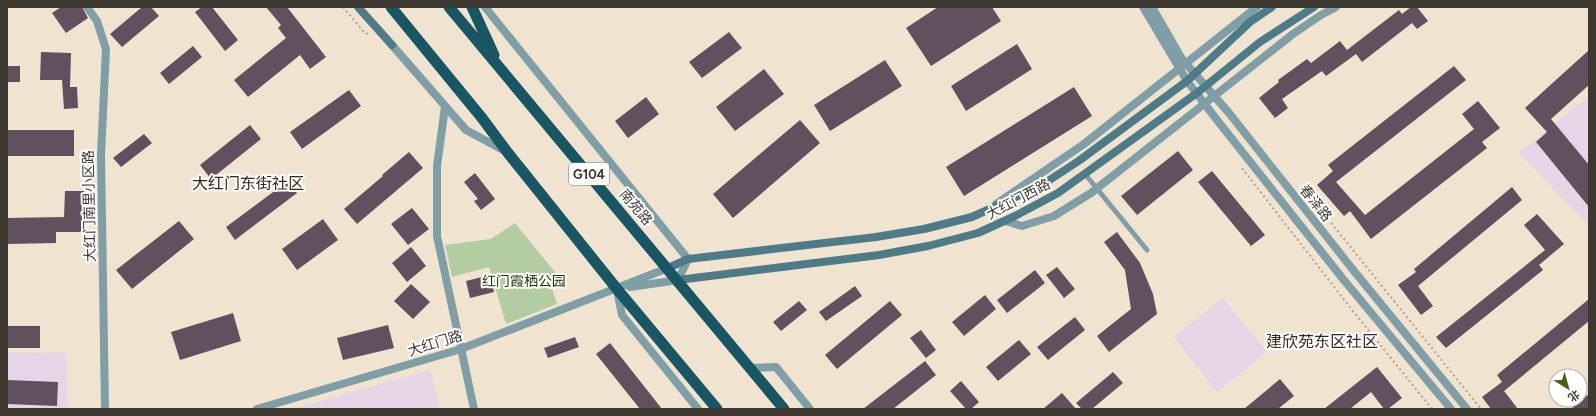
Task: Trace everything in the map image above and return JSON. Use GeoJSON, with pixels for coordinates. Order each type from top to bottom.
{"type":"FeatureCollection","features":[{"type":"Feature","properties":{"kind":"highway"},"geometry":{"type":"LineString","coordinates":[[391,7],[482,118],[508,153],[617,289],[718,409]]}},
{"type":"Feature","properties":{"kind":"highway","name":"南苑路"},"geometry":{"type":"LineString","coordinates":[[449,7],[784,409]]}},
{"type":"Feature","properties":{"kind":"highway"},"geometry":{"type":"LineString","coordinates":[[472,7],[500,68]]}},
{"type":"Feature","properties":{"kind":"main road"},"geometry":{"type":"LineString","coordinates":[[358,7],[392,45]]}},
{"type":"Feature","properties":{"kind":"main road","name":"大红门西路"},"geometry":{"type":"LineString","coordinates":[[668,268],[688,259],[876,237],[924,229],[972,217],[1042,185],[1080,160],[1195,74],[1250,22],[1271,7]]}},
{"type":"Feature","properties":{"kind":"main road","name":"大红门西路"},"geometry":{"type":"LineString","coordinates":[[678,280],[879,255],[928,246],[978,234],[1058,193],[1197,93],[1260,42],[1314,7]]}},
{"type":"Feature","properties":{"kind":"street","name":"大红门南里小区路"},"geometry":{"type":"LineString","coordinates":[[87,7],[98,21],[106,49],[101,155],[105,409]]}},
{"type":"Feature","properties":{"kind":"street"},"geometry":{"type":"LineString","coordinates":[[485,7],[688,259],[678,280],[617,289]]}},
{"type":"Feature","properties":{"kind":"street","name":"春泽路"},"geometry":{"type":"LineString","coordinates":[[1143,7],[1183,66],[1195,74],[1229,113],[1354,271],[1467,409]]}},
{"type":"Feature","properties":{"kind":"street","name":"春泽路"},"geometry":{"type":"LineString","coordinates":[[1152,7],[1183,66],[1187,80],[1343,279],[1451,409]]}},
{"type":"Feature","properties":{"kind":"street"},"geometry":{"type":"LineString","coordinates":[[985,211],[1084,144],[1257,7]]}},
{"type":"Feature","properties":{"kind":"street"},"geometry":{"type":"LineString","coordinates":[[1005,221],[1022,226],[1054,216],[1097,189],[1293,34],[1321,15],[1336,7]]}},
{"type":"Feature","properties":{"kind":"street"},"geometry":{"type":"LineString","coordinates":[[392,45],[466,130],[508,153]]}},
{"type":"Feature","properties":{"kind":"street"},"geometry":{"type":"LineString","coordinates":[[445,107],[437,166],[437,236],[474,409]]}},
{"type":"Feature","properties":{"kind":"street"},"geometry":{"type":"LineString","coordinates":[[617,289],[668,268]]}},
{"type":"Feature","properties":{"kind":"street"},"geometry":{"type":"LineString","coordinates":[[617,289],[622,314],[698,409]]}},
{"type":"Feature","properties":{"kind":"street","name":"大红门路"},"geometry":{"type":"LineString","coordinates":[[257,409],[461,349],[617,289]]}},
{"type":"Feature","properties":{"kind":"street"},"geometry":{"type":"LineString","coordinates":[[750,368],[776,367],[810,409]]}},
{"type":"Feature","properties":{"kind":"lane"},"geometry":{"type":"LineString","coordinates":[[1085,174],[1147,250]]}},
{"type":"Feature","properties":{"kind":"path"},"geometry":{"type":"LineString","coordinates":[[1238,164],[1352,310],[1432,409]]}},
{"type":"Feature","properties":{"kind":"path"},"geometry":{"type":"LineString","coordinates":[[1308,199],[1314,203],[1481,409]]}},
{"type":"Feature","properties":{"kind":"shaded area"},"geometry":{"type":"Polygon","coordinates":[[[1589,96],[1589,226],[1519,153],[1589,96]]]}},
{"type":"Feature","properties":{"kind":"shaded area"},"geometry":{"type":"Polygon","coordinates":[[[1223,298],[1267,352],[1217,392],[1174,337],[1223,298]]]}},
{"type":"Feature","properties":{"kind":"shaded area"},"geometry":{"type":"Polygon","coordinates":[[[7,352],[66,353],[68,409],[7,409],[7,352]]]}},
{"type":"Feature","properties":{"kind":"shaded area"},"geometry":{"type":"Polygon","coordinates":[[[430,370],[440,409],[292,409],[430,370]]]}},
{"type":"Feature","properties":{"kind":"green space","name":"红门霞栖公园"},"geometry":{"type":"Polygon","coordinates":[[[515,223],[563,282],[552,289],[557,304],[506,324],[489,267],[452,277],[445,245],[491,239],[515,223]]]}},
{"type":"Feature","properties":{"kind":"building"},"geometry":{"type":"Polygon","coordinates":[[[61,7],[82,7],[88,18],[66,33],[52,13],[61,7]]]}},
{"type":"Feature","properties":{"kind":"building"},"geometry":{"type":"Polygon","coordinates":[[[142,7],[151,7],[159,16],[122,47],[110,34],[142,7]]]}},
{"type":"Feature","properties":{"kind":"building"},"geometry":{"type":"Polygon","coordinates":[[[202,7],[212,7],[238,40],[225,51],[195,12],[202,7]]]}},
{"type":"Feature","properties":{"kind":"building"},"geometry":{"type":"Polygon","coordinates":[[[266,7],[287,7],[326,57],[310,69],[300,55],[248,97],[234,80],[286,38],[278,28],[281,25],[266,7]]]}},
{"type":"Feature","properties":{"kind":"building"},"geometry":{"type":"Polygon","coordinates":[[[938,7],[992,7],[1001,21],[931,66],[906,28],[938,7]]]}},
{"type":"Feature","properties":{"kind":"building"},"geometry":{"type":"Polygon","coordinates":[[[1411,7],[1417,7],[1428,21],[1417,29],[1412,23],[1362,62],[1356,54],[1326,76],[1322,71],[1282,99],[1288,108],[1275,118],[1259,98],[1279,82],[1278,80],[1307,59],[1311,63],[1340,41],[1347,50],[1399,10],[1402,14],[1411,7]]]}},
{"type":"Feature","properties":{"kind":"building"},"geometry":{"type":"Polygon","coordinates":[[[729,32],[742,48],[702,78],[689,62],[729,32]]]}},
{"type":"Feature","properties":{"kind":"building"},"geometry":{"type":"Polygon","coordinates":[[[1017,44],[1032,69],[966,111],[951,86],[1017,44]]]}},
{"type":"Feature","properties":{"kind":"building"},"geometry":{"type":"Polygon","coordinates":[[[193,46],[202,57],[169,84],[160,73],[193,46]]]}},
{"type":"Feature","properties":{"kind":"building"},"geometry":{"type":"Polygon","coordinates":[[[1589,50],[1589,85],[1551,119],[1589,165],[1589,207],[1536,142],[1547,132],[1525,108],[1589,50]]]}},
{"type":"Feature","properties":{"kind":"building"},"geometry":{"type":"Polygon","coordinates":[[[41,52],[71,53],[70,87],[77,87],[78,108],[64,109],[62,80],[40,80],[41,52]]]}},
{"type":"Feature","properties":{"kind":"building"},"geometry":{"type":"Polygon","coordinates":[[[885,60],[902,86],[830,131],[814,105],[885,60]]]}},
{"type":"Feature","properties":{"kind":"building"},"geometry":{"type":"Polygon","coordinates":[[[7,66],[20,66],[20,82],[7,82],[7,66]]]}},
{"type":"Feature","properties":{"kind":"building"},"geometry":{"type":"Polygon","coordinates":[[[1454,66],[1466,80],[1336,182],[1365,215],[1474,129],[1462,114],[1478,101],[1500,128],[1482,142],[1487,148],[1371,239],[1350,211],[1344,216],[1317,185],[1333,171],[1328,165],[1454,66]]]}},
{"type":"Feature","properties":{"kind":"building"},"geometry":{"type":"Polygon","coordinates":[[[764,69],[784,94],[735,131],[716,107],[764,69]]]}},
{"type":"Feature","properties":{"kind":"building"},"geometry":{"type":"Polygon","coordinates":[[[1074,87],[1092,116],[964,196],[946,167],[1074,87]]]}},
{"type":"Feature","properties":{"kind":"building"},"geometry":{"type":"Polygon","coordinates":[[[349,90],[361,106],[302,149],[290,132],[349,90]]]}},
{"type":"Feature","properties":{"kind":"building"},"geometry":{"type":"Polygon","coordinates":[[[646,97],[659,114],[628,138],[615,121],[646,97]]]}},
{"type":"Feature","properties":{"kind":"building"},"geometry":{"type":"Polygon","coordinates":[[[800,120],[820,143],[733,218],[713,194],[800,120]]]}},
{"type":"Feature","properties":{"kind":"building"},"geometry":{"type":"Polygon","coordinates":[[[250,125],[261,139],[211,179],[200,165],[250,125]]]}},
{"type":"Feature","properties":{"kind":"building"},"geometry":{"type":"Polygon","coordinates":[[[7,130],[74,130],[74,156],[7,156],[7,130]]]}},
{"type":"Feature","properties":{"kind":"building"},"geometry":{"type":"Polygon","coordinates":[[[144,134],[152,143],[121,167],[113,158],[144,134]]]}},
{"type":"Feature","properties":{"kind":"building"},"geometry":{"type":"Polygon","coordinates":[[[1178,151],[1193,170],[1137,215],[1121,196],[1178,151]]]}},
{"type":"Feature","properties":{"kind":"building"},"geometry":{"type":"Polygon","coordinates":[[[409,152],[423,168],[357,224],[344,209],[409,152]]]}},
{"type":"Feature","properties":{"kind":"building"},"geometry":{"type":"Polygon","coordinates":[[[1212,171],[1265,235],[1251,246],[1198,182],[1212,171]]]}},
{"type":"Feature","properties":{"kind":"building"},"geometry":{"type":"Polygon","coordinates":[[[475,173],[495,199],[481,210],[474,201],[478,199],[464,182],[475,173]]]}},
{"type":"Feature","properties":{"kind":"building"},"geometry":{"type":"Polygon","coordinates":[[[288,181],[297,193],[235,240],[226,227],[288,181]]]}},
{"type":"Feature","properties":{"kind":"building"},"geometry":{"type":"Polygon","coordinates":[[[1512,187],[1522,200],[1418,286],[1433,306],[1421,315],[1398,285],[1416,272],[1414,269],[1512,187]]]}},
{"type":"Feature","properties":{"kind":"building"},"geometry":{"type":"Polygon","coordinates":[[[65,191],[84,191],[83,232],[56,232],[56,243],[7,244],[7,218],[64,217],[65,191]]]}},
{"type":"Feature","properties":{"kind":"building"},"geometry":{"type":"Polygon","coordinates":[[[412,208],[429,229],[408,245],[391,224],[412,208]]]}},
{"type":"Feature","properties":{"kind":"building"},"geometry":{"type":"Polygon","coordinates":[[[1537,214],[1564,244],[1539,265],[1543,270],[1446,348],[1436,337],[1545,250],[1524,225],[1537,214]]]}},
{"type":"Feature","properties":{"kind":"building"},"geometry":{"type":"Polygon","coordinates":[[[323,219],[338,240],[297,270],[282,249],[323,219]]]}},
{"type":"Feature","properties":{"kind":"building"},"geometry":{"type":"Polygon","coordinates":[[[179,221],[194,239],[132,289],[116,270],[179,221]]]}},
{"type":"Feature","properties":{"kind":"building"},"geometry":{"type":"Polygon","coordinates":[[[1117,232],[1140,263],[1153,294],[1157,314],[1109,352],[1097,336],[1131,309],[1125,270],[1104,242],[1117,232]]]}},
{"type":"Feature","properties":{"kind":"building"},"geometry":{"type":"Polygon","coordinates":[[[411,247],[426,266],[407,282],[392,263],[411,247]]]}},
{"type":"Feature","properties":{"kind":"building"},"geometry":{"type":"Polygon","coordinates":[[[1057,267],[1075,289],[1064,298],[1046,275],[1057,267]]]}},
{"type":"Feature","properties":{"kind":"building"},"geometry":{"type":"Polygon","coordinates":[[[1035,270],[1045,283],[1007,313],[997,300],[1035,270]]]}},
{"type":"Feature","properties":{"kind":"building"},"geometry":{"type":"Polygon","coordinates":[[[490,275],[494,292],[470,298],[466,281],[490,275]]]}},
{"type":"Feature","properties":{"kind":"building"},"geometry":{"type":"Polygon","coordinates":[[[411,284],[430,302],[413,319],[394,301],[411,284]]]}},
{"type":"Feature","properties":{"kind":"building"},"geometry":{"type":"Polygon","coordinates":[[[855,286],[862,296],[826,321],[819,312],[855,286]]]}},
{"type":"Feature","properties":{"kind":"building"},"geometry":{"type":"Polygon","coordinates":[[[985,295],[996,309],[964,336],[952,322],[985,295]]]}},
{"type":"Feature","properties":{"kind":"building"},"geometry":{"type":"Polygon","coordinates":[[[1589,299],[1589,321],[1504,391],[1518,409],[1491,409],[1482,397],[1502,382],[1497,375],[1589,299]]]}},
{"type":"Feature","properties":{"kind":"building"},"geometry":{"type":"Polygon","coordinates":[[[799,301],[807,310],[781,331],[773,322],[799,301]]]}},
{"type":"Feature","properties":{"kind":"building"},"geometry":{"type":"Polygon","coordinates":[[[890,301],[902,315],[837,369],[825,355],[890,301]]]}},
{"type":"Feature","properties":{"kind":"building"},"geometry":{"type":"Polygon","coordinates":[[[233,313],[241,341],[180,360],[171,332],[233,313]]]}},
{"type":"Feature","properties":{"kind":"building"},"geometry":{"type":"Polygon","coordinates":[[[1075,317],[1085,330],[1048,360],[1037,347],[1075,317]]]}},
{"type":"Feature","properties":{"kind":"building"},"geometry":{"type":"Polygon","coordinates":[[[388,325],[394,348],[343,360],[337,338],[388,325]]]}},
{"type":"Feature","properties":{"kind":"building"},"geometry":{"type":"Polygon","coordinates":[[[7,326],[40,326],[40,348],[7,348],[7,326]]]}},
{"type":"Feature","properties":{"kind":"building"},"geometry":{"type":"Polygon","coordinates":[[[921,330],[936,350],[926,358],[910,338],[921,330]]]}},
{"type":"Feature","properties":{"kind":"building"},"geometry":{"type":"Polygon","coordinates":[[[575,337],[579,347],[548,358],[544,348],[575,337]]]}},
{"type":"Feature","properties":{"kind":"building"},"geometry":{"type":"Polygon","coordinates":[[[1019,340],[1031,354],[998,381],[986,367],[1019,340]]]}},
{"type":"Feature","properties":{"kind":"building"},"geometry":{"type":"Polygon","coordinates":[[[610,343],[662,409],[640,409],[596,354],[610,343]]]}},
{"type":"Feature","properties":{"kind":"building"},"geometry":{"type":"Polygon","coordinates":[[[925,361],[936,375],[893,409],[863,409],[925,361]]]}},
{"type":"Feature","properties":{"kind":"building"},"geometry":{"type":"Polygon","coordinates":[[[1377,367],[1402,398],[1388,409],[1384,409],[1371,392],[1350,409],[1324,409],[1377,367]]]}},
{"type":"Feature","properties":{"kind":"building"},"geometry":{"type":"Polygon","coordinates":[[[1113,372],[1123,383],[1092,409],[1082,409],[1076,403],[1113,372]]]}},
{"type":"Feature","properties":{"kind":"building"},"geometry":{"type":"Polygon","coordinates":[[[1280,379],[1294,396],[1278,409],[1244,409],[1280,379]]]}},
{"type":"Feature","properties":{"kind":"building"},"geometry":{"type":"Polygon","coordinates":[[[7,380],[58,382],[57,406],[7,404],[7,380]]]}},
{"type":"Feature","properties":{"kind":"building"},"geometry":{"type":"Polygon","coordinates":[[[961,381],[979,402],[971,409],[966,409],[950,391],[961,381]]]}},
{"type":"Feature","properties":{"kind":"building"},"geometry":{"type":"Polygon","coordinates":[[[1062,393],[1076,409],[1043,409],[1062,393]]]}},
{"type":"Feature","properties":{"kind":"building"},"geometry":{"type":"Polygon","coordinates":[[[1589,394],[1589,409],[1571,409],[1588,408],[1589,394]]]}},
{"type":"Feature","properties":{"kind":"district","name":"大红门东街社区"},"geometry":{"type":"Point","coordinates":[248,183]}},
{"type":"Feature","properties":{"kind":"district","name":"建欣苑东区社区"},"geometry":{"type":"Point","coordinates":[1322,341]}}]}
